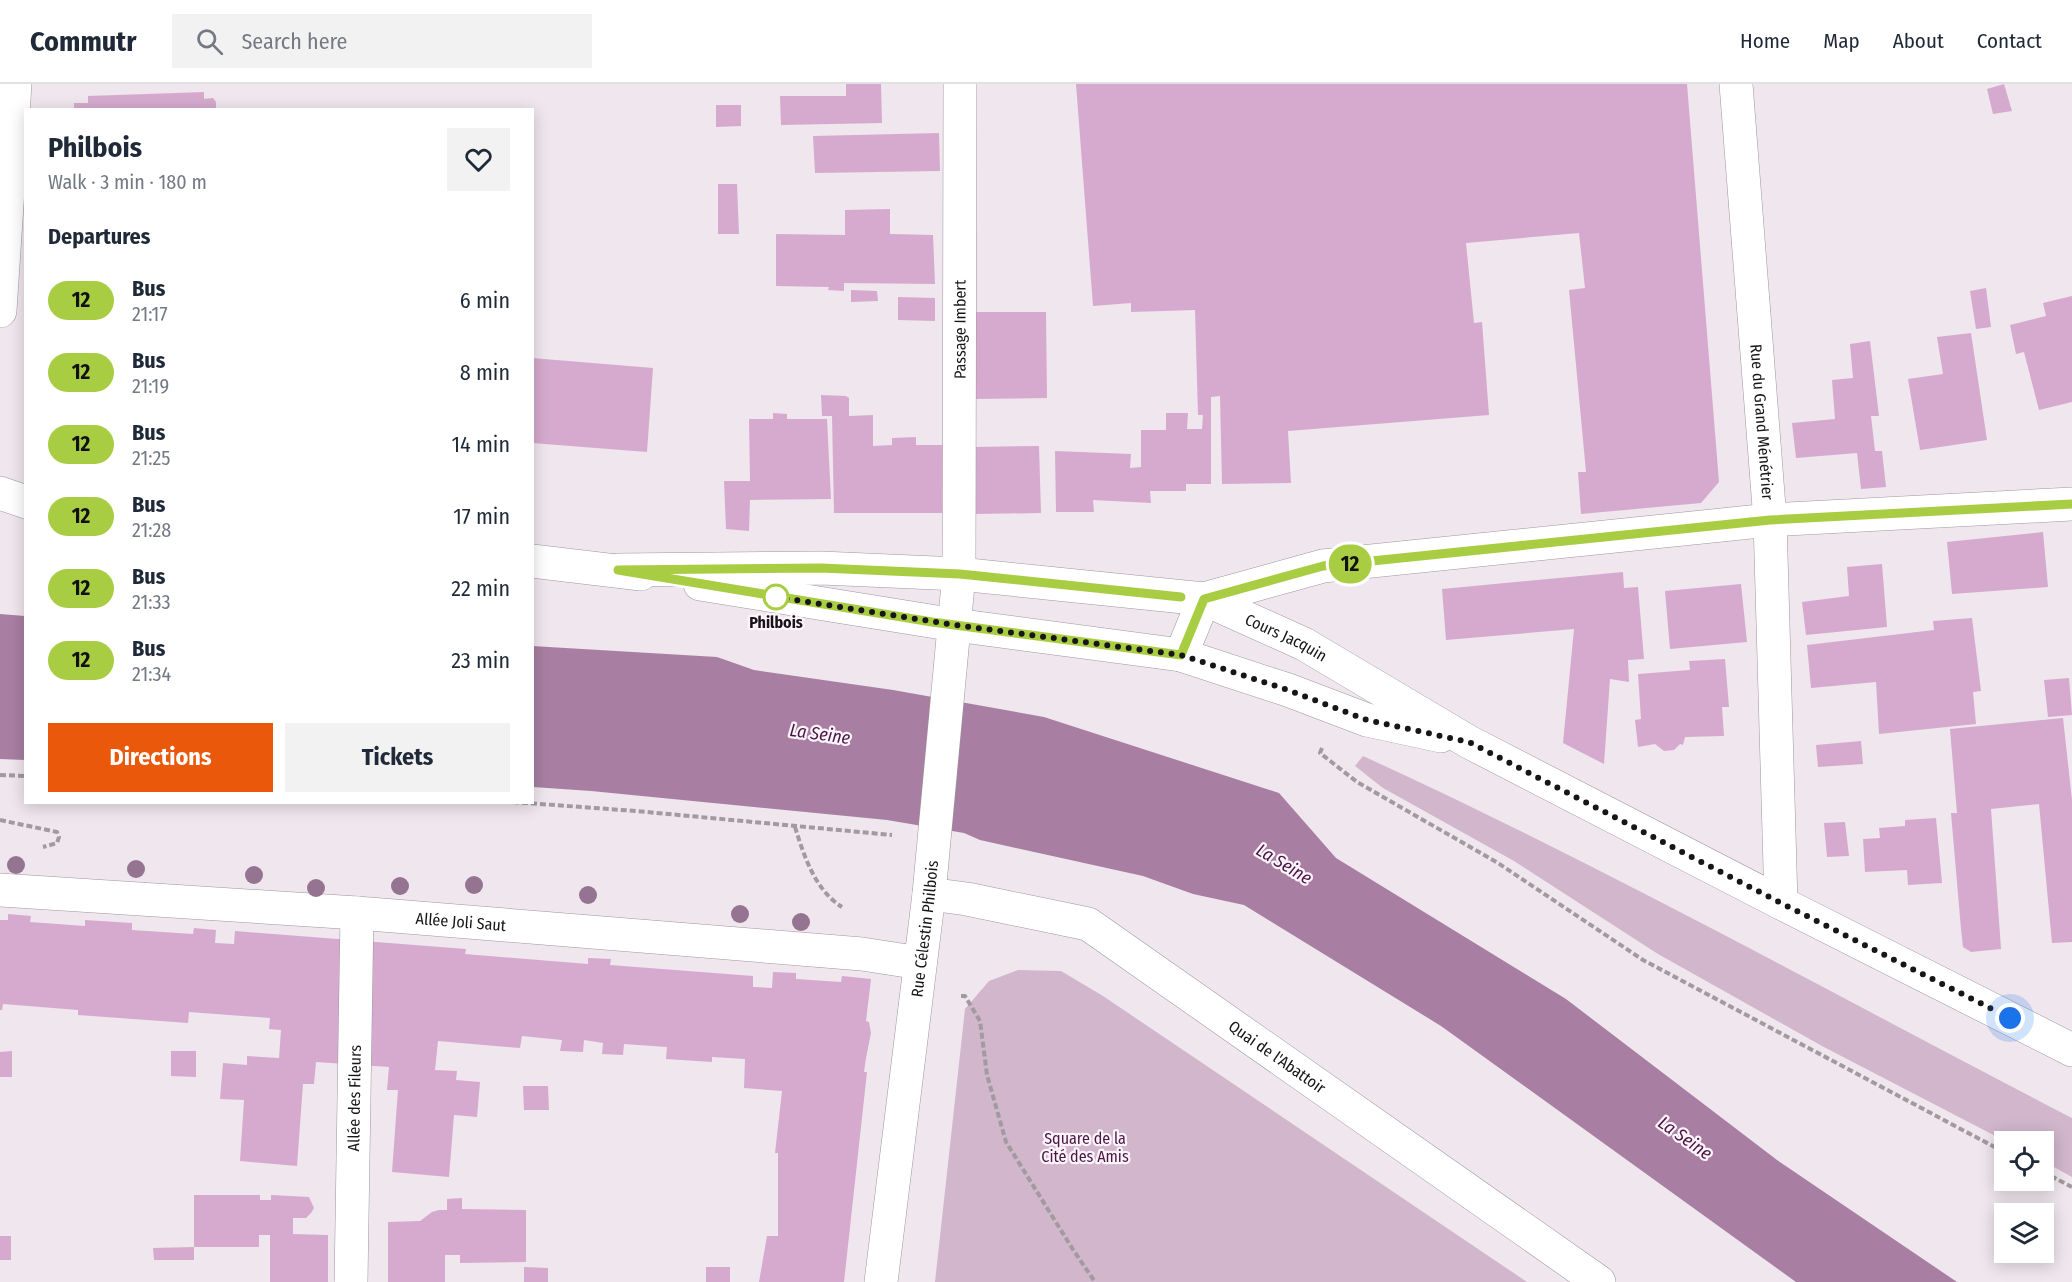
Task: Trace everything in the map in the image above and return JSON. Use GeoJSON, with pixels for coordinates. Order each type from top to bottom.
{"type":"FeatureCollection","features":[{"type":"Feature","properties":{"kind":"street"},"geometry":{"type":"LineString","coordinates":[[0,311],[15,84]]}},
{"type":"Feature","properties":{"kind":"street","name":"Passage Imbert"},"geometry":{"type":"LineString","coordinates":[[960,84],[960,574]]}},
{"type":"Feature","properties":{"kind":"street","name":"Rue du Grand Ménétrier"},"geometry":{"type":"LineString","coordinates":[[1736,84],[1770,520],[1781,903]]}},
{"type":"Feature","properties":{"kind":"street"},"geometry":{"type":"LineString","coordinates":[[0,494],[24,501]]}},
{"type":"Feature","properties":{"kind":"street"},"geometry":{"type":"LineString","coordinates":[[1181,655],[1204,599],[1323,566],[1770,520],[2072,504]]}},
{"type":"Feature","properties":{"kind":"street","name":"Cours Jacquin"},"geometry":{"type":"LineString","coordinates":[[534,561],[618,570],[818,604],[954,641],[1181,655],[1288,690],[1367,720],[1469,742]]}},
{"type":"Feature","properties":{"kind":"street","name":"Cours Jacquin"},"geometry":{"type":"LineString","coordinates":[[618,570],[821,568],[960,574],[1204,599],[1304,644],[1469,742],[2072,1050]]}},
{"type":"Feature","properties":{"kind":"street","name":"Rue Célestin Philbois"},"geometry":{"type":"LineString","coordinates":[[881,1282],[930,879],[960,574]]}},
{"type":"Feature","properties":{"kind":"street","name":"Quai de l'Abattoir"},"geometry":{"type":"LineString","coordinates":[[930,879],[967,899],[1088,924],[1599,1282]]}},
{"type":"Feature","properties":{"kind":"street","name":"Allée Joli Saut"},"geometry":{"type":"LineString","coordinates":[[0,890],[357,913],[850,953],[919,975]]}},
{"type":"Feature","properties":{"kind":"street","name":"Allée des Fileurs"},"geometry":{"type":"LineString","coordinates":[[351,1282],[357,913]]}},
{"type":"Feature","properties":{"kind":"path"},"geometry":{"type":"LineString","coordinates":[[1323,743],[1320,753],[1357,782],[1498,863],[1643,960],[1994,1147]]}},
{"type":"Feature","properties":{"kind":"path"},"geometry":{"type":"LineString","coordinates":[[0,775],[24,776]]}},
{"type":"Feature","properties":{"kind":"path"},"geometry":{"type":"LineString","coordinates":[[534,804],[898,836]]}},
{"type":"Feature","properties":{"kind":"path"},"geometry":{"type":"LineString","coordinates":[[0,820],[57,832],[59,837],[57,843],[36,847]]}},
{"type":"Feature","properties":{"kind":"path"},"geometry":{"type":"LineString","coordinates":[[795,827],[803,854],[815,879],[837,904],[846,910]]}},
{"type":"Feature","properties":{"kind":"path"},"geometry":{"type":"LineString","coordinates":[[919,975],[965,996],[981,1021],[987,1075],[1006,1142],[1095,1282]]}},
{"type":"Feature","properties":{"kind":"path"},"geometry":{"type":"LineString","coordinates":[[2054,1178],[2072,1187]]}},
{"type":"Feature","properties":{"kind":"green space"},"geometry":{"type":"Polygon","coordinates":[[[1363,756],[1453,798],[1719,932],[2072,1118],[2072,1177],[2054,1167],[2054,1131],[1994,1131],[1994,1135],[1822,1046],[1658,954],[1514,861],[1383,788],[1355,766],[1363,756]]]}},
{"type":"Feature","properties":{"kind":"green space","name":"Square de la Cité des Amis"},"geometry":{"type":"Polygon","coordinates":[[[1018,970],[1061,971],[1103,996],[1527,1282],[935,1282],[965,1009],[989,981],[1018,970]]]}},
{"type":"Feature","properties":{"kind":"water"},"geometry":{"type":"Polygon","coordinates":[[[0,614],[24,616],[24,760],[0,759],[0,614]]]}},
{"type":"Feature","properties":{"kind":"water","name":"La Seine"},"geometry":{"type":"Polygon","coordinates":[[[534,646],[717,657],[754,670],[893,690],[1044,717],[1279,793],[1336,858],[1566,999],[1777,1160],[1957,1282],[1796,1282],[1441,1026],[1244,905],[1193,894],[1143,876],[980,840],[964,833],[887,820],[534,787],[534,646]]]}},
{"type":"Feature","properties":{"kind":"building"},"geometry":{"type":"Polygon","coordinates":[[[846,84],[881,84],[882,123],[781,125],[780,96],[846,96],[846,84]]]}},
{"type":"Feature","properties":{"kind":"building"},"geometry":{"type":"Polygon","coordinates":[[[1076,84],[1687,84],[1719,482],[1701,503],[1581,514],[1578,472],[1586,472],[1569,290],[1585,288],[1579,233],[1466,243],[1474,323],[1482,322],[1489,415],[1288,431],[1291,483],[1222,484],[1220,396],[1211,397],[1211,484],[1186,484],[1186,491],[1150,491],[1151,503],[1093,500],[1094,512],[1056,512],[1055,451],[1131,454],[1130,468],[1141,467],[1141,430],[1166,430],[1166,413],[1188,413],[1187,429],[1202,429],[1203,415],[1198,415],[1195,310],[1131,312],[1131,303],[1093,306],[1076,84]]]}},
{"type":"Feature","properties":{"kind":"building"},"geometry":{"type":"Polygon","coordinates":[[[2004,84],[2012,111],[1993,114],[1987,89],[2004,84]]]}},
{"type":"Feature","properties":{"kind":"building"},"geometry":{"type":"Polygon","coordinates":[[[204,92],[204,99],[213,98],[216,108],[74,108],[74,103],[88,103],[88,96],[204,92]]]}},
{"type":"Feature","properties":{"kind":"building"},"geometry":{"type":"Polygon","coordinates":[[[716,105],[741,105],[741,126],[716,127],[716,105]]]}},
{"type":"Feature","properties":{"kind":"building"},"geometry":{"type":"Polygon","coordinates":[[[939,133],[940,171],[815,173],[813,136],[939,133]]]}},
{"type":"Feature","properties":{"kind":"building"},"geometry":{"type":"Polygon","coordinates":[[[718,184],[737,184],[739,234],[718,234],[718,184]]]}},
{"type":"Feature","properties":{"kind":"building"},"geometry":{"type":"Polygon","coordinates":[[[890,209],[890,234],[933,235],[935,284],[844,283],[844,291],[828,290],[829,287],[776,286],[776,234],[845,235],[845,210],[890,209]]]}},
{"type":"Feature","properties":{"kind":"building"},"geometry":{"type":"Polygon","coordinates":[[[1986,288],[1991,327],[1976,329],[1970,291],[1986,288]]]}},
{"type":"Feature","properties":{"kind":"building"},"geometry":{"type":"Polygon","coordinates":[[[851,290],[877,291],[878,301],[851,302],[851,290]]]}},
{"type":"Feature","properties":{"kind":"building"},"geometry":{"type":"Polygon","coordinates":[[[2072,296],[2072,402],[2039,410],[2024,352],[2016,354],[2010,325],[2046,316],[2043,303],[2072,296]]]}},
{"type":"Feature","properties":{"kind":"building"},"geometry":{"type":"Polygon","coordinates":[[[898,297],[935,298],[935,321],[898,320],[898,297]]]}},
{"type":"Feature","properties":{"kind":"building"},"geometry":{"type":"Polygon","coordinates":[[[970,312],[1046,312],[1047,398],[972,399],[970,312]]]}},
{"type":"Feature","properties":{"kind":"building"},"geometry":{"type":"Polygon","coordinates":[[[1971,333],[1987,440],[1920,450],[1908,379],[1943,374],[1937,337],[1971,333]]]}},
{"type":"Feature","properties":{"kind":"building"},"geometry":{"type":"Polygon","coordinates":[[[1870,341],[1879,416],[1871,416],[1875,451],[1882,451],[1886,487],[1861,489],[1857,453],[1796,458],[1792,423],[1835,419],[1832,380],[1853,378],[1850,344],[1870,341]]]}},
{"type":"Feature","properties":{"kind":"building"},"geometry":{"type":"Polygon","coordinates":[[[534,358],[653,368],[647,452],[534,443],[534,358]]]}},
{"type":"Feature","properties":{"kind":"building"},"geometry":{"type":"Polygon","coordinates":[[[821,395],[849,398],[849,416],[873,415],[873,446],[892,445],[892,438],[916,437],[916,445],[943,445],[945,513],[834,513],[832,416],[822,416],[821,395]]]}},
{"type":"Feature","properties":{"kind":"building"},"geometry":{"type":"Polygon","coordinates":[[[773,413],[787,414],[787,419],[827,419],[831,499],[750,500],[749,531],[726,529],[724,481],[750,481],[749,419],[773,419],[773,413]]]}},
{"type":"Feature","properties":{"kind":"building"},"geometry":{"type":"Polygon","coordinates":[[[1039,446],[1041,513],[975,514],[973,447],[1039,446]]]}},
{"type":"Feature","properties":{"kind":"building"},"geometry":{"type":"Polygon","coordinates":[[[2043,532],[2048,587],[1952,594],[1947,542],[2043,532]]]}},
{"type":"Feature","properties":{"kind":"building"},"geometry":{"type":"Polygon","coordinates":[[[1882,564],[1887,627],[1806,635],[1802,602],[1849,596],[1847,567],[1882,564]]]}},
{"type":"Feature","properties":{"kind":"building"},"geometry":{"type":"Polygon","coordinates":[[[1623,572],[1624,588],[1638,587],[1644,659],[1628,660],[1629,682],[1610,679],[1604,764],[1563,743],[1574,629],[1446,640],[1442,589],[1623,572]]]}},
{"type":"Feature","properties":{"kind":"building"},"geometry":{"type":"Polygon","coordinates":[[[1741,584],[1747,642],[1670,649],[1665,591],[1741,584]]]}},
{"type":"Feature","properties":{"kind":"building"},"geometry":{"type":"Polygon","coordinates":[[[1972,618],[1981,691],[1973,692],[1976,724],[1879,734],[1876,682],[1811,688],[1807,645],[1934,630],[1933,621],[1972,618]]]}},
{"type":"Feature","properties":{"kind":"building"},"geometry":{"type":"Polygon","coordinates":[[[1725,659],[1729,707],[1722,707],[1724,736],[1685,737],[1683,745],[1680,744],[1674,750],[1664,751],[1655,744],[1638,747],[1635,720],[1641,719],[1638,674],[1690,670],[1689,661],[1725,659]]]}},
{"type":"Feature","properties":{"kind":"building"},"geometry":{"type":"Polygon","coordinates":[[[2069,678],[2072,715],[2048,717],[2044,680],[2069,678]]]}},
{"type":"Feature","properties":{"kind":"building"},"geometry":{"type":"Polygon","coordinates":[[[2063,718],[2072,800],[2072,942],[2052,943],[2039,804],[1991,809],[2001,949],[1971,952],[1963,947],[1961,929],[1951,813],[1957,813],[1950,729],[2063,718]]]}},
{"type":"Feature","properties":{"kind":"building"},"geometry":{"type":"Polygon","coordinates":[[[1861,741],[1863,764],[1818,767],[1816,745],[1861,741]]]}},
{"type":"Feature","properties":{"kind":"building"},"geometry":{"type":"Polygon","coordinates":[[[1936,818],[1942,883],[1908,885],[1907,870],[1865,872],[1863,839],[1880,838],[1879,828],[1905,826],[1905,820],[1936,818]]]}},
{"type":"Feature","properties":{"kind":"building"},"geometry":{"type":"Polygon","coordinates":[[[1845,822],[1849,856],[1827,857],[1824,823],[1845,822]]]}},
{"type":"Feature","properties":{"kind":"building"},"geometry":{"type":"Polygon","coordinates":[[[8,914],[31,916],[30,922],[85,926],[85,920],[132,923],[132,930],[193,934],[194,928],[216,930],[215,943],[234,944],[235,931],[466,949],[465,954],[588,964],[588,958],[611,959],[610,965],[753,976],[753,987],[772,988],[773,972],[796,973],[796,979],[841,982],[842,976],[871,979],[866,1021],[869,1022],[871,1033],[864,1072],[867,1072],[844,1282],[759,1282],[767,1236],[778,1236],[778,1153],[775,1153],[782,1091],[744,1088],[745,1059],[712,1057],[712,1062],[666,1059],[667,1047],[624,1044],[623,1055],[602,1054],[603,1043],[584,1040],[583,1052],[560,1051],[562,1040],[522,1036],[520,1048],[438,1041],[435,1070],[457,1071],[456,1080],[480,1082],[477,1117],[454,1115],[449,1177],[392,1172],[398,1090],[387,1090],[389,1067],[316,1062],[314,1084],[303,1084],[297,1166],[240,1161],[244,1100],[220,1099],[223,1063],[247,1065],[247,1056],[279,1058],[281,1030],[269,1029],[270,1018],[189,1012],[188,1023],[78,1015],[78,1010],[3,1004],[0,1010],[0,920],[8,920],[8,914]]]}},
{"type":"Feature","properties":{"kind":"building"},"geometry":{"type":"Polygon","coordinates":[[[12,1051],[12,1077],[0,1077],[0,1052],[12,1051]]]}},
{"type":"Feature","properties":{"kind":"building"},"geometry":{"type":"Polygon","coordinates":[[[171,1051],[196,1051],[196,1077],[171,1076],[171,1051]]]}},
{"type":"Feature","properties":{"kind":"building"},"geometry":{"type":"Polygon","coordinates":[[[523,1086],[548,1086],[549,1110],[524,1110],[523,1086]]]}},
{"type":"Feature","properties":{"kind":"building"},"geometry":{"type":"Polygon","coordinates":[[[194,1195],[260,1195],[260,1200],[271,1200],[271,1195],[309,1197],[314,1208],[306,1218],[293,1218],[293,1234],[328,1235],[328,1282],[270,1282],[270,1235],[259,1235],[259,1247],[194,1247],[194,1195]]]}},
{"type":"Feature","properties":{"kind":"building"},"geometry":{"type":"Polygon","coordinates":[[[462,1198],[462,1209],[526,1210],[526,1262],[460,1263],[460,1255],[445,1255],[445,1282],[388,1282],[388,1222],[420,1221],[432,1212],[447,1210],[447,1199],[462,1198]]]}},
{"type":"Feature","properties":{"kind":"building"},"geometry":{"type":"Polygon","coordinates":[[[0,1236],[11,1236],[11,1260],[0,1260],[0,1236]]]}},
{"type":"Feature","properties":{"kind":"building"},"geometry":{"type":"Polygon","coordinates":[[[194,1247],[194,1260],[154,1260],[153,1248],[194,1247]]]}},
{"type":"Feature","properties":{"kind":"building"},"geometry":{"type":"Polygon","coordinates":[[[524,1267],[548,1268],[548,1282],[524,1282],[524,1267]]]}},
{"type":"Feature","properties":{"kind":"building"},"geometry":{"type":"Polygon","coordinates":[[[706,1267],[730,1267],[730,1282],[706,1282],[706,1267]]]}},
{"type":"Feature","properties":{"kind":"bus line","name":"12"},"geometry":{"type":"LineString","coordinates":[[1181,597],[960,574],[821,568],[618,570],[932,622],[1181,655],[1204,599],[1323,566],[1770,520],[2072,504]]}},
{"type":"Feature","properties":{"kind":"place","name":"Philbois"},"geometry":{"type":"Point","coordinates":[776,597]}},
{"type":"Feature","properties":{"kind":"route"},"geometry":{"type":"LineString","coordinates":[[776,597],[955,625],[1181,655],[1288,690],[1367,720],[1469,742],[2010,1018]]}}]}
